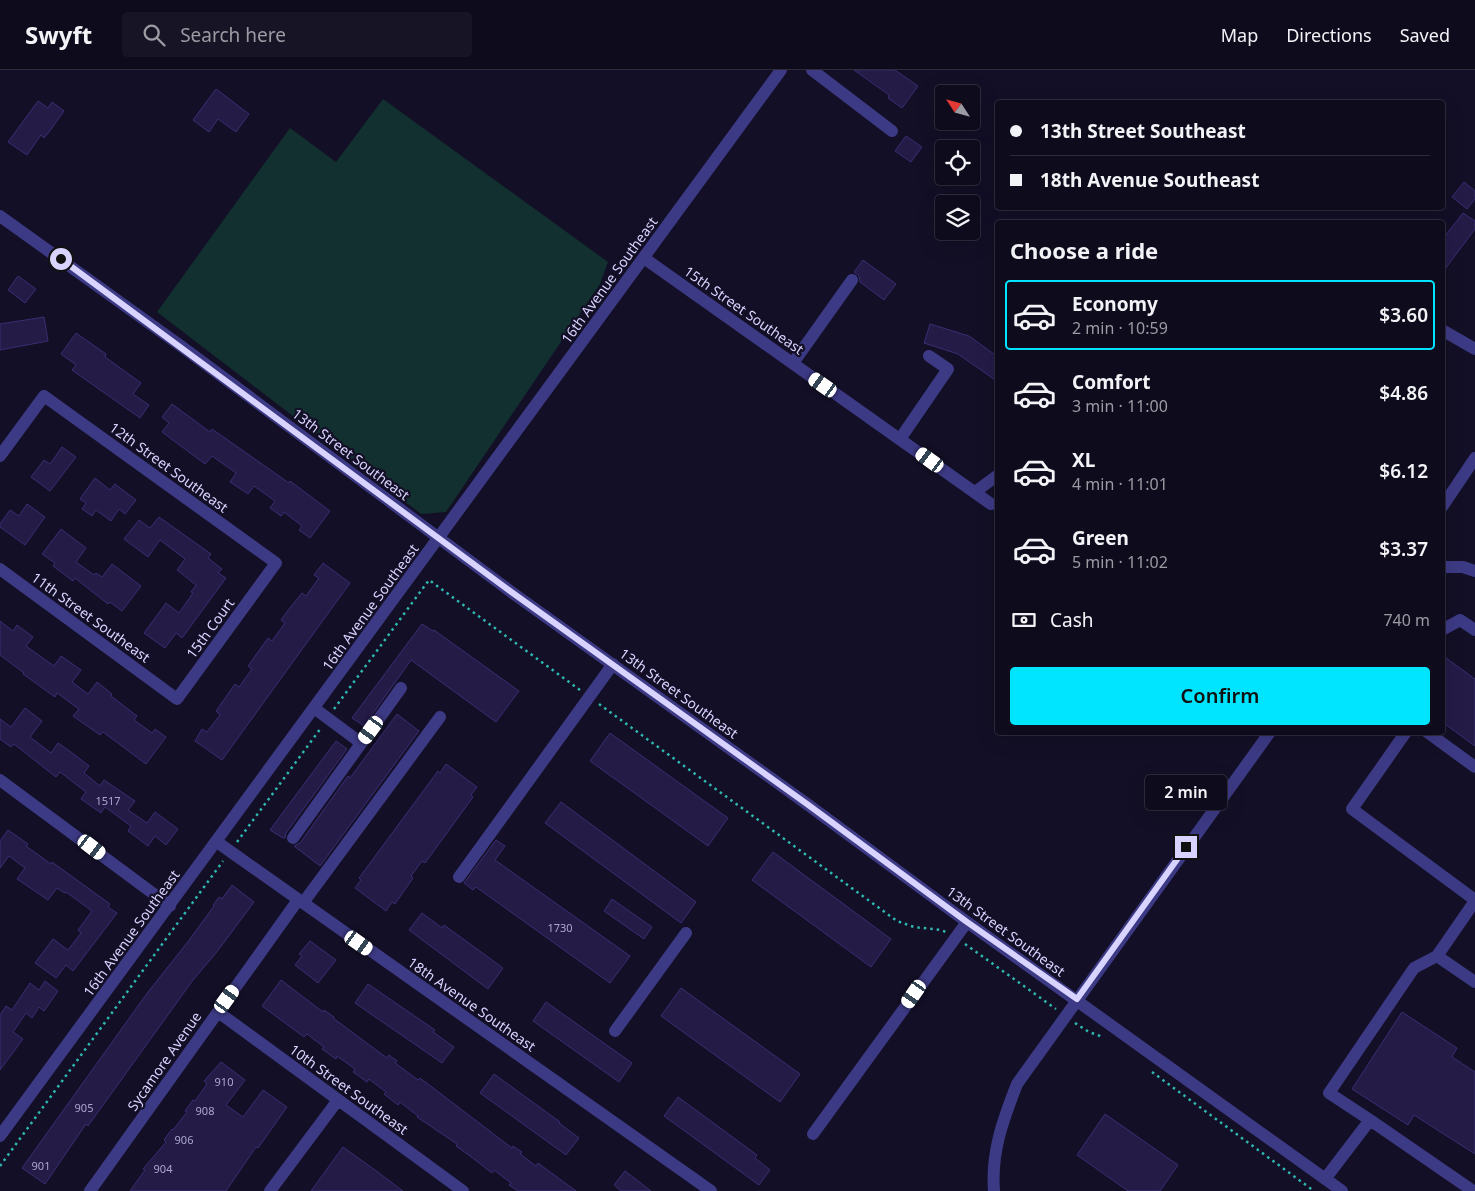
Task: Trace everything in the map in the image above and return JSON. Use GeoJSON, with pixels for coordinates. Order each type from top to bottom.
{"type":"FeatureCollection","features":[{"type":"Feature","properties":{"kind":"street","name":"16th Avenue Southeast"},"geometry":{"type":"LineString","coordinates":[[0,1136],[781,70]]}},
{"type":"Feature","properties":{"kind":"street"},"geometry":{"type":"LineString","coordinates":[[812,70],[892,131]]}},
{"type":"Feature","properties":{"kind":"street","name":"13th Street Southeast"},"geometry":{"type":"LineString","coordinates":[[0,216],[189,352],[439,538],[967,922],[1077,999],[1342,1191]]}},
{"type":"Feature","properties":{"kind":"street","name":"15th Street Southeast"},"geometry":{"type":"LineString","coordinates":[[644,258],[990,504]]}},
{"type":"Feature","properties":{"kind":"street"},"geometry":{"type":"LineString","coordinates":[[793,363],[852,280]]}},
{"type":"Feature","properties":{"kind":"street"},"geometry":{"type":"LineString","coordinates":[[1445,332],[1475,349]]}},
{"type":"Feature","properties":{"kind":"street"},"geometry":{"type":"LineString","coordinates":[[900,439],[948,368],[929,356]]}},
{"type":"Feature","properties":{"kind":"street","name":"12th Street Southeast"},"geometry":{"type":"LineString","coordinates":[[0,456],[44,396],[276,563]]}},
{"type":"Feature","properties":{"kind":"street"},"geometry":{"type":"LineString","coordinates":[[1445,502],[1475,458]]}},
{"type":"Feature","properties":{"kind":"street"},"geometry":{"type":"LineString","coordinates":[[975,492],[995,477]]}},
{"type":"Feature","properties":{"kind":"street","name":"15th Court"},"geometry":{"type":"LineString","coordinates":[[165,690],[177,699],[276,563]]}},
{"type":"Feature","properties":{"kind":"street"},"geometry":{"type":"LineString","coordinates":[[1445,566],[1463,567],[1475,571]]}},
{"type":"Feature","properties":{"kind":"street","name":"11th Street Southeast"},"geometry":{"type":"LineString","coordinates":[[0,569],[165,690]]}},
{"type":"Feature","properties":{"kind":"street"},"geometry":{"type":"LineString","coordinates":[[1445,628],[1460,620],[1475,630]]}},
{"type":"Feature","properties":{"kind":"street"},"geometry":{"type":"LineString","coordinates":[[459,877],[613,664]]}},
{"type":"Feature","properties":{"kind":"street"},"geometry":{"type":"LineString","coordinates":[[293,838],[401,688]]}},
{"type":"Feature","properties":{"kind":"street"},"geometry":{"type":"LineString","coordinates":[[314,708],[361,743]]}},
{"type":"Feature","properties":{"kind":"street","name":"Sycamore Avenue"},"geometry":{"type":"LineString","coordinates":[[90,1191],[218,1012],[440,718]]}},
{"type":"Feature","properties":{"kind":"street"},"geometry":{"type":"LineString","coordinates":[[994,1191],[995,1155],[1002,1121],[1017,1084],[1268,735]]}},
{"type":"Feature","properties":{"kind":"street"},"geometry":{"type":"LineString","coordinates":[[1404,735],[1352,809],[1475,900],[1437,956],[1414,968],[1329,1092],[1473,1191]]}},
{"type":"Feature","properties":{"kind":"street"},"geometry":{"type":"LineString","coordinates":[[1430,735],[1475,767]]}},
{"type":"Feature","properties":{"kind":"street"},"geometry":{"type":"LineString","coordinates":[[0,780],[170,906]]}},
{"type":"Feature","properties":{"kind":"street","name":"18th Avenue Southeast"},"geometry":{"type":"LineString","coordinates":[[217,842],[711,1191]]}},
{"type":"Feature","properties":{"kind":"street"},"geometry":{"type":"LineString","coordinates":[[813,1134],[967,922]]}},
{"type":"Feature","properties":{"kind":"street"},"geometry":{"type":"LineString","coordinates":[[615,1031],[686,933]]}},
{"type":"Feature","properties":{"kind":"street"},"geometry":{"type":"LineString","coordinates":[[1437,956],[1475,982]]}},
{"type":"Feature","properties":{"kind":"street","name":"10th Street Southeast"},"geometry":{"type":"LineString","coordinates":[[218,1012],[458,1190]]}},
{"type":"Feature","properties":{"kind":"street"},"geometry":{"type":"LineString","coordinates":[[270,1191],[338,1100]]}},
{"type":"Feature","properties":{"kind":"street"},"geometry":{"type":"LineString","coordinates":[[1325,1179],[1370,1120]]}},
{"type":"Feature","properties":{"kind":"path"},"geometry":{"type":"LineString","coordinates":[[0,1166],[429,580],[897,921],[914,927],[941,930],[955,937],[1043,1000]]}},
{"type":"Feature","properties":{"kind":"path"},"geometry":{"type":"LineString","coordinates":[[1089,1032],[1104,1037]]}},
{"type":"Feature","properties":{"kind":"path"},"geometry":{"type":"LineString","coordinates":[[1152,1072],[1314,1191]]}},
{"type":"Feature","properties":{"kind":"green space"},"geometry":{"type":"Polygon","coordinates":[[[383,99],[608,262],[600,284],[446,512],[421,514],[157,312],[290,128],[336,162],[383,99]]]}},
{"type":"Feature","properties":{"kind":"building"},"geometry":{"type":"Polygon","coordinates":[[[854,70],[895,70],[918,86],[902,108],[888,98],[889,95],[854,70]]]}},
{"type":"Feature","properties":{"kind":"building"},"geometry":{"type":"Polygon","coordinates":[[[216,89],[249,114],[236,132],[218,119],[209,132],[193,120],[216,89]]]}},
{"type":"Feature","properties":{"kind":"building"},"geometry":{"type":"Polygon","coordinates":[[[38,101],[48,108],[52,102],[64,111],[44,138],[41,135],[27,155],[8,142],[38,101]]]}},
{"type":"Feature","properties":{"kind":"building"},"geometry":{"type":"Polygon","coordinates":[[[906,136],[922,147],[911,162],[895,151],[906,136]]]}},
{"type":"Feature","properties":{"kind":"building"},"geometry":{"type":"Polygon","coordinates":[[[1464,182],[1475,191],[1475,199],[1467,209],[1452,197],[1464,182]]]}},
{"type":"Feature","properties":{"kind":"building"},"geometry":{"type":"Polygon","coordinates":[[[1463,213],[1475,221],[1475,229],[1445,269],[1445,236],[1463,213]]]}},
{"type":"Feature","properties":{"kind":"building"},"geometry":{"type":"Polygon","coordinates":[[[863,260],[896,284],[884,300],[860,282],[859,276],[854,272],[863,260]]]}},
{"type":"Feature","properties":{"kind":"building"},"geometry":{"type":"Polygon","coordinates":[[[18,276],[36,289],[25,303],[8,290],[18,276]]]}},
{"type":"Feature","properties":{"kind":"building"},"geometry":{"type":"Polygon","coordinates":[[[44,317],[48,341],[0,350],[0,324],[44,317]]]}},
{"type":"Feature","properties":{"kind":"building"},"geometry":{"type":"Polygon","coordinates":[[[930,324],[969,336],[995,355],[995,380],[958,354],[924,343],[930,324]]]}},
{"type":"Feature","properties":{"kind":"building"},"geometry":{"type":"Polygon","coordinates":[[[76,333],[106,354],[105,357],[141,383],[133,394],[149,405],[140,418],[72,370],[76,365],[61,354],[76,333]]]}},
{"type":"Feature","properties":{"kind":"building"},"geometry":{"type":"Polygon","coordinates":[[[172,404],[210,432],[212,429],[289,483],[290,481],[330,511],[310,538],[299,530],[302,526],[284,512],[281,516],[270,508],[275,501],[254,486],[248,494],[230,482],[236,473],[212,456],[205,464],[162,432],[169,423],[162,417],[172,404]]]}},
{"type":"Feature","properties":{"kind":"building"},"geometry":{"type":"Polygon","coordinates":[[[62,447],[76,457],[50,491],[31,477],[44,460],[50,464],[62,447]]]}},
{"type":"Feature","properties":{"kind":"building"},"geometry":{"type":"Polygon","coordinates":[[[95,478],[110,490],[115,484],[136,500],[125,514],[119,509],[111,521],[96,510],[92,516],[82,509],[86,503],[80,499],[95,478]]]}},
{"type":"Feature","properties":{"kind":"building"},"geometry":{"type":"Polygon","coordinates":[[[27,504],[45,517],[25,545],[0,527],[0,524],[10,510],[19,516],[27,504]]]}},
{"type":"Feature","properties":{"kind":"building"},"geometry":{"type":"Polygon","coordinates":[[[159,517],[211,554],[208,558],[222,569],[218,573],[226,578],[182,638],[176,633],[165,648],[144,633],[166,603],[179,613],[193,593],[191,592],[196,585],[177,570],[185,559],[160,540],[148,557],[124,539],[139,520],[150,528],[159,517]]]}},
{"type":"Feature","properties":{"kind":"building"},"geometry":{"type":"Polygon","coordinates":[[[61,529],[86,548],[76,562],[94,575],[96,573],[102,577],[112,564],[141,586],[122,611],[110,602],[108,604],[75,578],[73,581],[53,566],[55,563],[42,554],[61,529]]]}},
{"type":"Feature","properties":{"kind":"building"},"geometry":{"type":"Polygon","coordinates":[[[323,563],[350,583],[222,760],[195,741],[202,729],[207,732],[220,715],[216,711],[235,684],[239,687],[252,669],[248,666],[268,638],[272,641],[285,623],[281,620],[289,609],[302,593],[306,596],[319,578],[314,575],[323,563]]]}},
{"type":"Feature","properties":{"kind":"building"},"geometry":{"type":"Polygon","coordinates":[[[0,621],[13,631],[17,625],[33,637],[26,646],[54,666],[61,656],[81,670],[72,682],[88,694],[97,682],[112,694],[111,696],[137,716],[134,720],[152,733],[155,729],[166,737],[146,764],[103,732],[100,735],[73,716],[79,709],[57,693],[55,697],[0,655],[0,621]]]}},
{"type":"Feature","properties":{"kind":"building"},"geometry":{"type":"Polygon","coordinates":[[[422,624],[434,630],[519,691],[496,722],[411,660],[364,726],[352,718],[422,624]]]}},
{"type":"Feature","properties":{"kind":"building"},"geometry":{"type":"Polygon","coordinates":[[[1445,657],[1475,679],[1475,746],[1445,724],[1445,657]]]}},
{"type":"Feature","properties":{"kind":"building"},"geometry":{"type":"Polygon","coordinates":[[[25,708],[42,721],[30,737],[51,753],[58,743],[71,752],[89,766],[84,773],[100,786],[104,780],[135,801],[128,810],[147,823],[155,812],[178,829],[166,845],[155,836],[148,846],[128,831],[131,826],[105,807],[101,813],[81,799],[86,792],[60,772],[56,777],[14,744],[11,747],[0,739],[0,719],[11,727],[25,708]]]}},
{"type":"Feature","properties":{"kind":"building"},"geometry":{"type":"Polygon","coordinates":[[[397,714],[419,731],[320,866],[294,846],[300,843],[348,776],[350,778],[397,714]]]}},
{"type":"Feature","properties":{"kind":"building"},"geometry":{"type":"Polygon","coordinates":[[[610,733],[728,818],[708,846],[590,761],[610,733]]]}},
{"type":"Feature","properties":{"kind":"building"},"geometry":{"type":"Polygon","coordinates":[[[336,741],[347,749],[286,833],[285,838],[270,830],[336,741]]]}},
{"type":"Feature","properties":{"kind":"building"},"geometry":{"type":"Polygon","coordinates":[[[446,764],[477,787],[471,795],[473,797],[425,863],[422,861],[411,876],[413,878],[395,904],[392,902],[386,911],[355,888],[361,880],[359,878],[438,771],[440,773],[446,764]]]}},
{"type":"Feature","properties":{"kind":"building"},"geometry":{"type":"Polygon","coordinates":[[[561,802],[696,902],[681,923],[545,823],[561,802]]]}},
{"type":"Feature","properties":{"kind":"building"},"geometry":{"type":"Polygon","coordinates":[[[8,830],[28,844],[26,846],[51,864],[52,862],[110,904],[108,907],[117,913],[73,971],[66,965],[56,978],[35,963],[53,939],[68,950],[81,933],[78,930],[92,911],[66,892],[57,888],[48,900],[17,879],[25,868],[9,856],[0,868],[0,841],[8,830]]]}},
{"type":"Feature","properties":{"kind":"building"},"geometry":{"type":"Polygon","coordinates":[[[496,840],[505,846],[495,860],[630,956],[610,983],[476,887],[473,890],[464,883],[496,840]]]}},
{"type":"Feature","properties":{"kind":"building"},"geometry":{"type":"Polygon","coordinates":[[[773,852],[891,939],[871,967],[752,880],[773,852]]]}},
{"type":"Feature","properties":{"kind":"building"},"geometry":{"type":"Polygon","coordinates":[[[232,885],[254,902],[193,980],[88,1126],[86,1124],[45,1184],[22,1168],[148,992],[187,943],[219,897],[222,899],[232,885]]]}},
{"type":"Feature","properties":{"kind":"building"},"geometry":{"type":"Polygon","coordinates":[[[612,899],[652,927],[644,939],[604,911],[612,899]]]}},
{"type":"Feature","properties":{"kind":"building"},"geometry":{"type":"Polygon","coordinates":[[[422,913],[442,928],[444,925],[503,968],[488,989],[409,930],[422,913]]]}},
{"type":"Feature","properties":{"kind":"building"},"geometry":{"type":"Polygon","coordinates":[[[310,941],[336,960],[318,983],[295,965],[302,956],[299,954],[310,941]]]}},
{"type":"Feature","properties":{"kind":"building"},"geometry":{"type":"Polygon","coordinates":[[[281,980],[323,1012],[324,1010],[334,1017],[387,1058],[389,1055],[397,1061],[395,1063],[418,1080],[420,1078],[512,1148],[513,1146],[522,1152],[520,1154],[536,1166],[538,1163],[576,1191],[518,1191],[494,1170],[492,1173],[456,1146],[457,1144],[417,1117],[400,1102],[398,1105],[384,1094],[386,1092],[369,1079],[367,1082],[353,1072],[355,1069],[337,1056],[336,1059],[322,1049],[324,1047],[307,1034],[304,1037],[262,1006],[281,980]]]}},
{"type":"Feature","properties":{"kind":"building"},"geometry":{"type":"Polygon","coordinates":[[[45,981],[58,991],[44,1011],[39,1007],[32,1018],[26,1013],[13,1032],[23,1039],[0,1070],[0,1015],[6,1006],[12,1010],[30,983],[39,990],[45,981]]]}},
{"type":"Feature","properties":{"kind":"building"},"geometry":{"type":"Polygon","coordinates":[[[368,984],[435,1030],[433,1032],[454,1047],[442,1063],[355,1003],[368,984]]]}},
{"type":"Feature","properties":{"kind":"building"},"geometry":{"type":"Polygon","coordinates":[[[681,988],[800,1074],[780,1102],[661,1016],[681,988]]]}},
{"type":"Feature","properties":{"kind":"building"},"geometry":{"type":"Polygon","coordinates":[[[546,1002],[632,1063],[619,1082],[533,1021],[546,1002]]]}},
{"type":"Feature","properties":{"kind":"building"},"geometry":{"type":"Polygon","coordinates":[[[1402,1012],[1457,1048],[1452,1057],[1475,1072],[1475,1154],[1414,1115],[1408,1125],[1352,1089],[1402,1012]]]}},
{"type":"Feature","properties":{"kind":"building"},"geometry":{"type":"Polygon","coordinates":[[[221,1062],[245,1080],[226,1105],[243,1117],[263,1090],[287,1107],[258,1148],[256,1147],[226,1191],[130,1191],[145,1170],[143,1169],[166,1142],[164,1140],[207,1084],[204,1081],[221,1062]]]}},
{"type":"Feature","properties":{"kind":"building"},"geometry":{"type":"Polygon","coordinates":[[[494,1074],[579,1138],[566,1155],[480,1093],[494,1074]]]}},
{"type":"Feature","properties":{"kind":"building"},"geometry":{"type":"Polygon","coordinates":[[[678,1097],[757,1155],[755,1158],[770,1170],[759,1185],[664,1116],[678,1097]]]}},
{"type":"Feature","properties":{"kind":"building"},"geometry":{"type":"Polygon","coordinates":[[[1105,1114],[1178,1165],[1160,1191],[1128,1191],[1077,1155],[1105,1114]]]}},
{"type":"Feature","properties":{"kind":"building"},"geometry":{"type":"Polygon","coordinates":[[[343,1147],[379,1173],[403,1191],[311,1191],[343,1147]]]}},
{"type":"Feature","properties":{"kind":"building"},"geometry":{"type":"Polygon","coordinates":[[[625,1171],[651,1191],[621,1191],[614,1185],[625,1171]]]}},
{"type":"Feature","properties":{"kind":"route"},"geometry":{"type":"LineString","coordinates":[[61,259],[510,591],[807,804],[967,922],[1077,999],[1186,847]]}}]}
